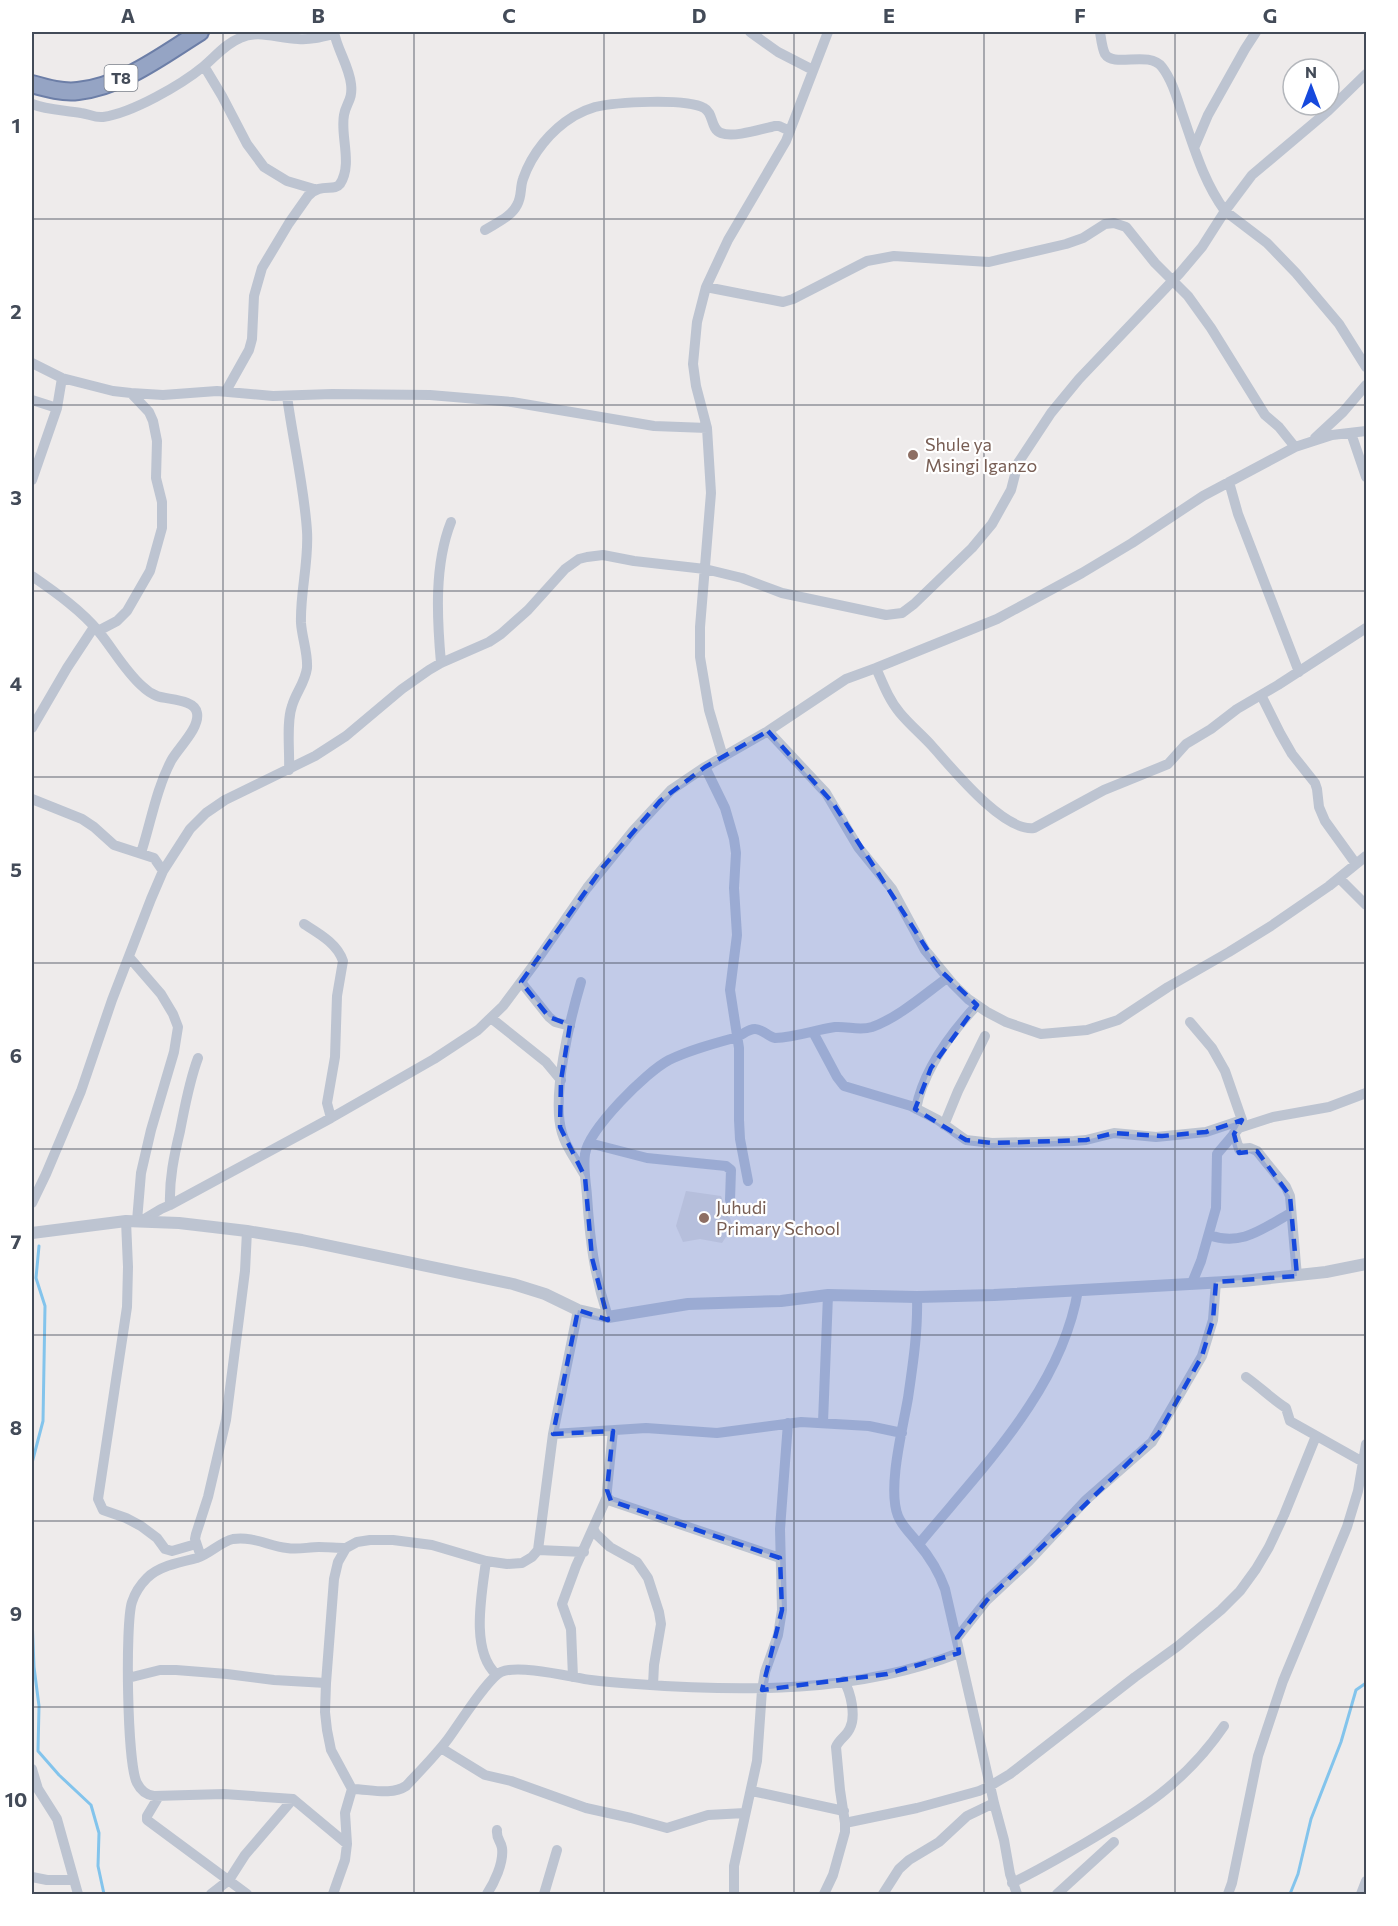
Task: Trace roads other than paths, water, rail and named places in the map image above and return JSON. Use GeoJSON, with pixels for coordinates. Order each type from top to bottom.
{"type":"FeatureCollection","features":[{"type":"Feature","properties":{"kind":"highway","name":"T8"},"geometry":{"type":"LineString","coordinates":[[32,84],[76,92],[112,83],[200,32]]}},
{"type":"Feature","properties":{"kind":"street"},"geometry":{"type":"LineString","coordinates":[[750,32],[778,52],[813,70]]}},
{"type":"Feature","properties":{"kind":"street"},"geometry":{"type":"LineString","coordinates":[[723,757],[709,710],[700,657],[711,493],[707,429],[693,364],[697,321],[706,286],[738,221],[776,159],[790,131],[828,32]]}},
{"type":"Feature","properties":{"kind":"street"},"geometry":{"type":"LineString","coordinates":[[1100,32],[1108,57],[1149,59],[1157,61],[1162,67],[1177,98],[1212,192],[1225,211],[1267,243],[1296,273],[1339,324],[1366,367]]}},
{"type":"Feature","properties":{"kind":"street"},"geometry":{"type":"LineString","coordinates":[[1194,148],[1208,115],[1256,32]]}},
{"type":"Feature","properties":{"kind":"street"},"geometry":{"type":"LineString","coordinates":[[32,104],[105,117],[156,96],[204,66],[229,44],[241,37],[256,34],[312,39],[334,33],[351,84],[351,100],[344,114],[346,146],[344,172],[339,186],[314,189],[299,208],[262,268],[254,296],[252,339],[249,350],[226,391]]}},
{"type":"Feature","properties":{"kind":"street"},"geometry":{"type":"LineString","coordinates":[[204,66],[247,144],[264,166],[287,181],[314,189]]}},
{"type":"Feature","properties":{"kind":"street"},"geometry":{"type":"LineString","coordinates":[[32,1203],[81,1091],[112,1000],[163,871],[190,829],[206,813],[245,789],[289,770],[331,746],[402,689],[441,663],[479,648],[501,634],[528,610],[565,569],[579,559],[598,555],[705,569],[742,578],[800,597],[886,615],[902,613],[930,590],[972,548],[992,524],[1011,490],[1018,463],[1051,413],[1079,379],[1202,247],[1252,175],[1328,111],[1366,74]]}},
{"type":"Feature","properties":{"kind":"street"},"geometry":{"type":"LineString","coordinates":[[484,230],[511,213],[518,205],[524,178],[535,155],[548,136],[574,116],[592,108],[655,102],[689,105],[707,109],[718,133],[738,134],[774,126],[790,131]]}},
{"type":"Feature","properties":{"kind":"street"},"geometry":{"type":"LineString","coordinates":[[706,286],[783,302],[867,261],[894,256],[989,262],[1066,244],[1083,238],[1105,224],[1114,223],[1126,227],[1155,263],[1188,296],[1211,328],[1265,415],[1279,427],[1295,447]]}},
{"type":"Feature","properties":{"kind":"street"},"geometry":{"type":"LineString","coordinates":[[32,363],[62,378],[113,391],[131,393],[163,395],[226,391],[287,396],[386,393],[466,398],[512,402],[654,426],[707,429]]}},
{"type":"Feature","properties":{"kind":"street"},"geometry":{"type":"LineString","coordinates":[[32,480],[57,408],[62,378]]}},
{"type":"Feature","properties":{"kind":"street"},"geometry":{"type":"LineString","coordinates":[[1312,440],[1343,412],[1366,385]]}},
{"type":"Feature","properties":{"kind":"street"},"geometry":{"type":"LineString","coordinates":[[32,728],[66,668],[96,629],[117,621],[127,611],[150,571],[162,528],[162,502],[156,478],[157,441],[149,412],[131,393]]}},
{"type":"Feature","properties":{"kind":"street"},"geometry":{"type":"LineString","coordinates":[[287,396],[302,484],[307,534],[301,624],[307,669],[304,683],[292,705],[289,719],[289,770]]}},
{"type":"Feature","properties":{"kind":"street"},"geometry":{"type":"LineString","coordinates":[[32,400],[57,408]]}},
{"type":"Feature","properties":{"kind":"street"},"geometry":{"type":"LineString","coordinates":[[135,1221],[170,1205],[331,1118],[461,1043],[503,1006],[587,888],[633,831],[671,790],[705,767],[768,731],[846,679],[997,619],[1102,561],[1184,507],[1295,447],[1332,435],[1366,431]]}},
{"type":"Feature","properties":{"kind":"street"},"geometry":{"type":"LineString","coordinates":[[1351,433],[1366,477]]}},
{"type":"Feature","properties":{"kind":"street"},"geometry":{"type":"LineString","coordinates":[[1228,482],[1238,514],[1299,672]]}},
{"type":"Feature","properties":{"kind":"street"},"geometry":{"type":"LineString","coordinates":[[441,663],[438,634],[439,587],[446,535],[451,522]]}},
{"type":"Feature","properties":{"kind":"street"},"geometry":{"type":"LineString","coordinates":[[32,576],[79,612],[96,629],[142,686],[156,695],[188,704],[195,708],[198,714],[193,729],[174,755],[166,771],[141,853]]}},
{"type":"Feature","properties":{"kind":"street"},"geometry":{"type":"LineString","coordinates":[[876,669],[884,689],[900,714],[998,813],[1026,829],[1034,828],[1120,783],[1168,764],[1186,744],[1366,628]]}},
{"type":"Feature","properties":{"kind":"street"},"geometry":{"type":"LineString","coordinates":[[1261,695],[1280,733],[1315,783],[1319,807],[1325,820],[1356,864]]}},
{"type":"Feature","properties":{"kind":"street"},"geometry":{"type":"LineString","coordinates":[[768,731],[833,802],[858,847],[892,889],[925,950],[947,978],[977,1005],[1006,1022],[1041,1034],[1087,1030],[1118,1020],[1168,987],[1237,948],[1339,878],[1366,856]]}},
{"type":"Feature","properties":{"kind":"street"},"geometry":{"type":"LineString","coordinates":[[705,767],[723,801],[735,845],[737,935],[730,990],[738,1037],[740,1139],[748,1181]]}},
{"type":"Feature","properties":{"kind":"street"},"geometry":{"type":"LineString","coordinates":[[32,798],[82,819],[114,845],[154,858],[163,871]]}},
{"type":"Feature","properties":{"kind":"street"},"geometry":{"type":"LineString","coordinates":[[1339,878],[1366,905]]}},
{"type":"Feature","properties":{"kind":"street"},"geometry":{"type":"LineString","coordinates":[[303,924],[323,935],[343,960],[337,996],[334,1057],[327,1103],[331,1118]]}},
{"type":"Feature","properties":{"kind":"street"},"geometry":{"type":"LineString","coordinates":[[129,957],[160,993],[178,1027],[174,1052],[141,1173],[128,1267],[127,1308],[98,1499],[103,1510],[141,1526],[157,1538],[165,1549],[172,1551],[196,1544]]}},
{"type":"Feature","properties":{"kind":"street"},"geometry":{"type":"LineString","coordinates":[[608,1317],[592,1258],[585,1153],[595,1131],[613,1111],[657,1068],[690,1051],[738,1037],[752,1029],[759,1029],[768,1037],[775,1038],[835,1027],[859,1029],[872,1027],[917,1000],[947,978]]}},
{"type":"Feature","properties":{"kind":"street"},"geometry":{"type":"LineString","coordinates":[[521,982],[549,1017],[555,1022],[570,1026]]}},
{"type":"Feature","properties":{"kind":"street"},"geometry":{"type":"LineString","coordinates":[[581,982],[570,1026],[561,1080],[560,1109],[562,1134],[585,1177]]}},
{"type":"Feature","properties":{"kind":"street"},"geometry":{"type":"LineString","coordinates":[[916,1109],[921,1089],[936,1061],[955,1032],[977,1005]]}},
{"type":"Feature","properties":{"kind":"street"},"geometry":{"type":"LineString","coordinates":[[491,1018],[546,1062],[561,1080]]}},
{"type":"Feature","properties":{"kind":"street"},"geometry":{"type":"LineString","coordinates":[[1190,1022],[1212,1048],[1225,1071],[1238,1127],[1239,1149],[1251,1148],[1257,1151],[1286,1187],[1292,1204],[1297,1276]]}},
{"type":"Feature","properties":{"kind":"street"},"geometry":{"type":"LineString","coordinates":[[813,1032],[844,1086],[916,1109],[966,1140],[992,1143],[1086,1140],[1114,1133],[1162,1137],[1206,1132],[1329,1107],[1366,1093]]}},
{"type":"Feature","properties":{"kind":"street"},"geometry":{"type":"LineString","coordinates":[[944,1125],[985,1036]]}},
{"type":"Feature","properties":{"kind":"street"},"geometry":{"type":"LineString","coordinates":[[170,1205],[173,1160],[186,1097],[198,1058]]}},
{"type":"Feature","properties":{"kind":"street"},"geometry":{"type":"LineString","coordinates":[[1191,1283],[1209,1235],[1217,1197],[1217,1154],[1238,1127]]}},
{"type":"Feature","properties":{"kind":"street"},"geometry":{"type":"LineString","coordinates":[[589,1143],[647,1158],[726,1166],[731,1170],[730,1200]]}},
{"type":"Feature","properties":{"kind":"street"},"geometry":{"type":"LineString","coordinates":[[1209,1235],[1227,1240],[1238,1239],[1257,1232],[1291,1213]]}},
{"type":"Feature","properties":{"kind":"street"},"geometry":{"type":"LineString","coordinates":[[32,1233],[135,1221],[247,1231],[302,1240],[513,1284],[546,1294],[578,1310],[608,1317],[688,1304],[781,1301],[828,1295],[917,1297],[994,1295],[1243,1281],[1297,1276],[1366,1264]]}},
{"type":"Feature","properties":{"kind":"street"},"geometry":{"type":"LineString","coordinates":[[201,1556],[196,1544],[196,1534],[226,1420],[245,1271],[247,1231]]}},
{"type":"Feature","properties":{"kind":"street"},"geometry":{"type":"LineString","coordinates":[[957,1638],[987,1600],[1029,1561],[1075,1510],[1152,1442],[1202,1356],[1213,1320],[1216,1282]]}},
{"type":"Feature","properties":{"kind":"street"},"geometry":{"type":"LineString","coordinates":[[919,1544],[1026,1412],[1066,1333],[1075,1308],[1078,1290]]}},
{"type":"Feature","properties":{"kind":"street"},"geometry":{"type":"LineString","coordinates":[[824,1422],[828,1295]]}},
{"type":"Feature","properties":{"kind":"street"},"geometry":{"type":"LineString","coordinates":[[917,1297],[916,1338],[894,1494],[897,1516],[940,1575],[949,1601],[1012,1883],[1017,1894]]}},
{"type":"Feature","properties":{"kind":"street"},"geometry":{"type":"LineString","coordinates":[[538,1550],[553,1434],[578,1310]]}},
{"type":"Feature","properties":{"kind":"street"},"geometry":{"type":"LineString","coordinates":[[1246,1377],[1274,1401],[1286,1408],[1290,1421],[1363,1462]]}},
{"type":"Feature","properties":{"kind":"street"},"geometry":{"type":"LineString","coordinates":[[553,1434],[646,1428],[717,1433],[788,1423],[824,1422],[869,1426],[902,1433]]}},
{"type":"Feature","properties":{"kind":"street"},"geometry":{"type":"LineString","coordinates":[[734,1894],[734,1866],[757,1761],[765,1672],[780,1624],[783,1595],[780,1558],[783,1479],[788,1423]]}},
{"type":"Feature","properties":{"kind":"street"},"geometry":{"type":"LineString","coordinates":[[573,1677],[571,1629],[562,1604],[576,1566],[607,1497],[613,1431]]}},
{"type":"Feature","properties":{"kind":"street"},"geometry":{"type":"LineString","coordinates":[[752,1791],[845,1817],[917,1808],[979,1791],[1010,1774],[1178,1646],[1240,1591],[1269,1547],[1316,1436]]}},
{"type":"Feature","properties":{"kind":"street"},"geometry":{"type":"LineString","coordinates":[[1228,1894],[1262,1742],[1283,1681],[1347,1527],[1358,1491],[1366,1444]]}},
{"type":"Feature","properties":{"kind":"street"},"geometry":{"type":"LineString","coordinates":[[607,1497],[611,1501],[780,1558]]}},
{"type":"Feature","properties":{"kind":"street"},"geometry":{"type":"LineString","coordinates":[[593,1528],[610,1547],[637,1562],[648,1578],[661,1624],[653,1685]]}},
{"type":"Feature","properties":{"kind":"street"},"geometry":{"type":"LineString","coordinates":[[347,1845],[293,1799],[224,1794],[159,1796],[145,1794],[136,1782],[132,1758],[128,1678],[129,1617],[132,1602],[139,1588],[159,1569],[201,1556],[227,1541],[236,1539],[254,1539],[288,1548],[346,1548],[357,1542],[393,1540],[432,1545],[486,1561],[507,1564],[522,1563],[538,1550],[584,1552]]}},
{"type":"Feature","properties":{"kind":"street"},"geometry":{"type":"LineString","coordinates":[[333,1894],[345,1860],[347,1845],[345,1814],[352,1788],[331,1750],[326,1712],[334,1579],[338,1562],[346,1548]]}},
{"type":"Feature","properties":{"kind":"street"},"geometry":{"type":"LineString","coordinates":[[486,1561],[480,1635],[485,1660],[496,1674],[495,1677]]}},
{"type":"Feature","properties":{"kind":"street"},"geometry":{"type":"LineString","coordinates":[[352,1788],[400,1790],[441,1748],[487,1684],[503,1671],[516,1670],[653,1685],[762,1690],[844,1681],[897,1672],[959,1653]]}},
{"type":"Feature","properties":{"kind":"street"},"geometry":{"type":"LineString","coordinates":[[128,1678],[159,1671],[176,1670],[326,1683]]}},
{"type":"Feature","properties":{"kind":"street"},"geometry":{"type":"LineString","coordinates":[[824,1894],[839,1856],[845,1817],[836,1747],[849,1730],[852,1719],[849,1694],[844,1681]]}},
{"type":"Feature","properties":{"kind":"street"},"geometry":{"type":"LineString","coordinates":[[1012,1883],[1116,1826],[1150,1802],[1191,1768],[1224,1726]]}},
{"type":"Feature","properties":{"kind":"street"},"geometry":{"type":"LineString","coordinates":[[441,1748],[485,1775],[511,1781],[586,1808],[667,1828],[708,1815],[745,1813]]}},
{"type":"Feature","properties":{"kind":"street"},"geometry":{"type":"LineString","coordinates":[[32,1769],[38,1789],[57,1819],[78,1894]]}},
{"type":"Feature","properties":{"kind":"street"},"geometry":{"type":"LineString","coordinates":[[159,1796],[147,1820],[247,1894]]}},
{"type":"Feature","properties":{"kind":"street"},"geometry":{"type":"LineString","coordinates":[[211,1894],[229,1880],[245,1855],[293,1799]]}},
{"type":"Feature","properties":{"kind":"street"},"geometry":{"type":"LineString","coordinates":[[883,1894],[899,1869],[909,1860],[939,1842],[967,1816],[994,1803]]}},
{"type":"Feature","properties":{"kind":"street"},"geometry":{"type":"LineString","coordinates":[[487,1894],[501,1860],[502,1847],[497,1839],[497,1830]]}},
{"type":"Feature","properties":{"kind":"street"},"geometry":{"type":"LineString","coordinates":[[1057,1894],[1114,1842]]}},
{"type":"Feature","properties":{"kind":"street"},"geometry":{"type":"LineString","coordinates":[[544,1894],[557,1850]]}},
{"type":"Feature","properties":{"kind":"street"},"geometry":{"type":"LineString","coordinates":[[32,1877],[47,1880],[74,1880]]}},
{"type":"Feature","properties":{"kind":"street"},"geometry":{"type":"LineString","coordinates":[[1361,1894],[1366,1881]]}},
{"type":"Feature","properties":{"kind":"waterway"},"geometry":{"type":"LineString","coordinates":[[32,1463],[43,1421],[45,1306],[36,1278],[39,1246]]}},
{"type":"Feature","properties":{"kind":"waterway"},"geometry":{"type":"LineString","coordinates":[[32,1618],[34,1667],[39,1706],[38,1751],[59,1775],[91,1805],[99,1833],[98,1866],[104,1894]]}},
{"type":"Feature","properties":{"kind":"waterway"},"geometry":{"type":"LineString","coordinates":[[1290,1894],[1298,1874],[1311,1819],[1341,1742],[1356,1690],[1366,1683]]}},
{"type":"Feature","properties":{"kind":"place","name":"Shule ya Msingi Iganzo"},"geometry":{"type":"Point","coordinates":[913,455]}},
{"type":"Feature","properties":{"kind":"place","name":"Juhudi Primary School"},"geometry":{"type":"Point","coordinates":[704,1218]}}]}
